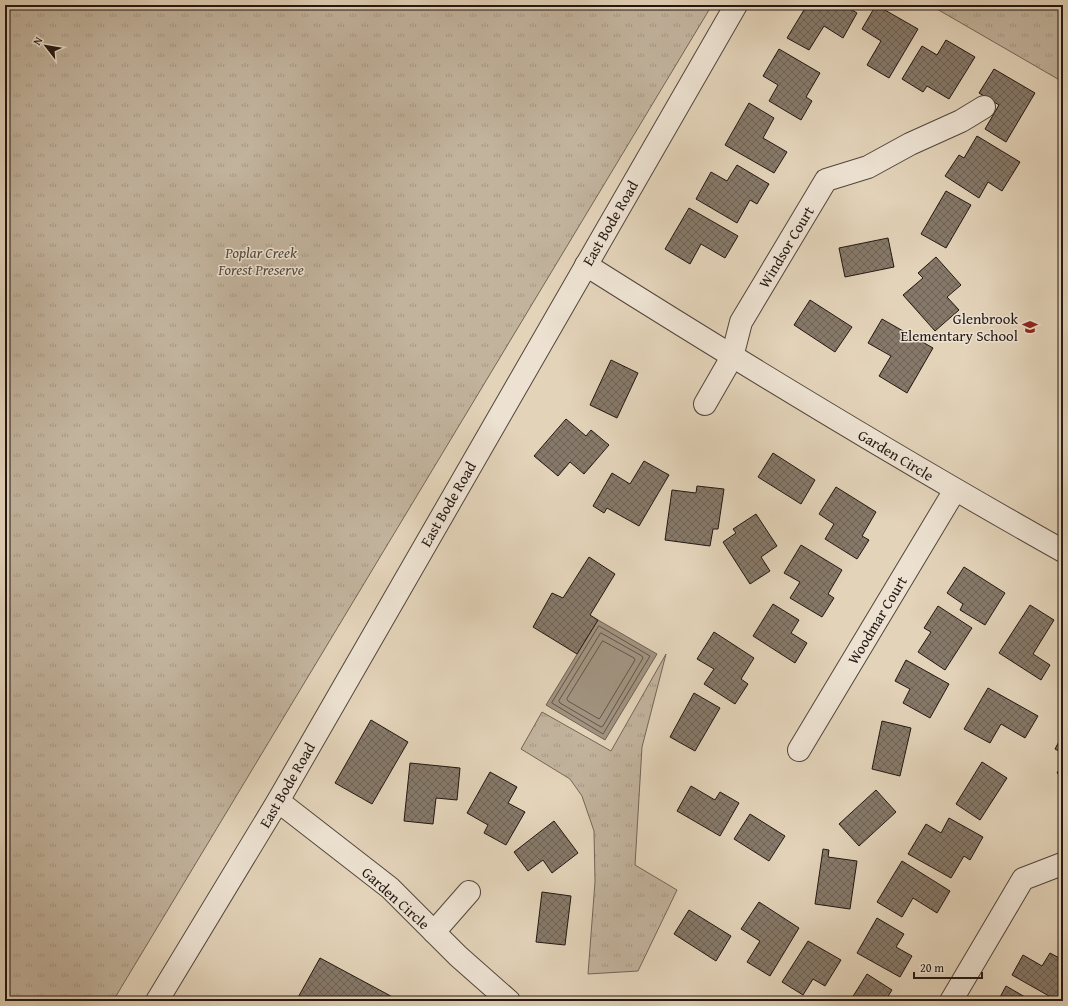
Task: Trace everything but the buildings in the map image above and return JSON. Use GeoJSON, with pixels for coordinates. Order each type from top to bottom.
{"type":"FeatureCollection","features":[{"type":"Feature","properties":{"kind":"street","name":"East Bode Road"},"geometry":{"type":"LineString","coordinates":[[157,1001],[278,801],[736,5]]}},
{"type":"Feature","properties":{"kind":"street","name":"Windsor Court"},"geometry":{"type":"LineString","coordinates":[[732,356],[741,322],[826,180],[868,167],[910,144],[961,121],[984,107]]}},
{"type":"Feature","properties":{"kind":"street","name":"Garden Circle"},"geometry":{"type":"LineString","coordinates":[[586,265],[732,356],[955,490],[1063,551]]}},
{"type":"Feature","properties":{"kind":"street"},"geometry":{"type":"LineString","coordinates":[[705,404],[732,356]]}},
{"type":"Feature","properties":{"kind":"street","name":"Woodmar Court"},"geometry":{"type":"LineString","coordinates":[[799,750],[955,490]]}},
{"type":"Feature","properties":{"kind":"street","name":"Garden Circle"},"geometry":{"type":"LineString","coordinates":[[278,801],[390,888],[458,956],[509,1001]]}},
{"type":"Feature","properties":{"kind":"street"},"geometry":{"type":"LineString","coordinates":[[951,1001],[1023,879],[1062,864]]}},
{"type":"Feature","properties":{"kind":"street"},"geometry":{"type":"LineString","coordinates":[[434,932],[469,892]]}},
{"type":"Feature","properties":{"kind":"green space","name":"Poplar Creek Forest Preserve"},"geometry":{"type":"Polygon","coordinates":[[[5,5],[712,5],[113,1001],[5,1001],[5,5]]]}},
{"type":"Feature","properties":{"kind":"green space"},"geometry":{"type":"Polygon","coordinates":[[[930,5],[1063,5],[1063,82],[930,5]]]}},
{"type":"Feature","properties":{"kind":"green space"},"geometry":{"type":"Polygon","coordinates":[[[666,654],[642,747],[635,865],[677,890],[638,971],[588,974],[595,882],[594,831],[582,796],[570,779],[521,749],[542,712],[611,751],[666,654]]]}},
{"type":"Feature","properties":{"kind":"water"},"geometry":{"type":"Polygon","coordinates":[[[598,620],[657,654],[605,740],[546,705],[598,620]]]}},
{"type":"Feature","properties":{"kind":"place","name":"Glenbrook Elementary School"},"geometry":{"type":"Point","coordinates":[1030,327]}}]}
